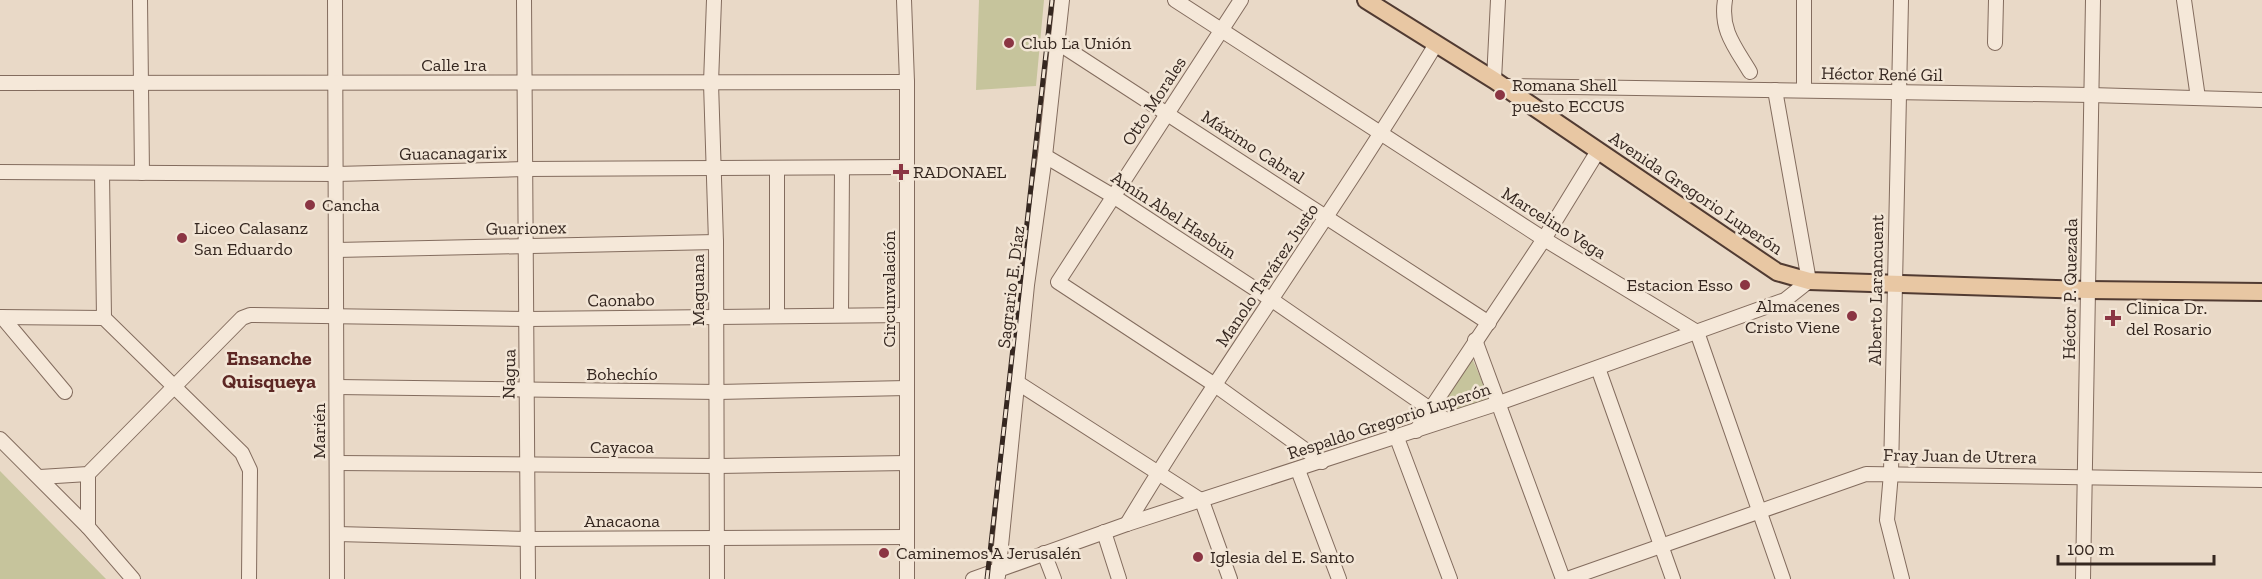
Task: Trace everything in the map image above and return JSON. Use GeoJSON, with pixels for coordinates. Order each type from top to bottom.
{"type":"FeatureCollection","features":[{"type":"Feature","properties":{"kind":"main road","name":"Avenida Gregorio Luperón"},"geometry":{"type":"LineString","coordinates":[[1366,0],[1498,83],[1777,272],[1809,280],[2088,290],[2262,292]]}},
{"type":"Feature","properties":{"kind":"street"},"geometry":{"type":"LineString","coordinates":[[140,0],[142,173]]}},
{"type":"Feature","properties":{"kind":"street","name":"Marién"},"geometry":{"type":"LineString","coordinates":[[335,0],[337,579]]}},
{"type":"Feature","properties":{"kind":"street","name":"Nagua"},"geometry":{"type":"LineString","coordinates":[[524,0],[528,579]]}},
{"type":"Feature","properties":{"kind":"street","name":"Maguana"},"geometry":{"type":"LineString","coordinates":[[714,0],[711,83],[718,392],[717,579]]}},
{"type":"Feature","properties":{"kind":"street","name":"Circunvalación"},"geometry":{"type":"LineString","coordinates":[[904,0],[907,82],[908,579]]}},
{"type":"Feature","properties":{"kind":"street","name":"Sagrario E. Díaz"},"geometry":{"type":"LineString","coordinates":[[999,574],[1028,285],[1062,0]]}},
{"type":"Feature","properties":{"kind":"street","name":"Marcelino Vega"},"geometry":{"type":"LineString","coordinates":[[1174,0],[1544,239],[1697,332]]}},
{"type":"Feature","properties":{"kind":"street","name":"Otto Morales"},"geometry":{"type":"LineString","coordinates":[[1215,385],[1058,282],[1241,0]]}},
{"type":"Feature","properties":{"kind":"street"},"geometry":{"type":"LineString","coordinates":[[1498,0],[1498,83]]}},
{"type":"Feature","properties":{"kind":"street"},"geometry":{"type":"LineString","coordinates":[[1725,0],[1723,18],[1726,34],[1750,72]]}},
{"type":"Feature","properties":{"kind":"street"},"geometry":{"type":"LineString","coordinates":[[1804,0],[1804,90]]}},
{"type":"Feature","properties":{"kind":"street","name":"Alberto Larancuent"},"geometry":{"type":"LineString","coordinates":[[1901,0],[1893,283],[1891,473],[1887,520],[1902,579]]}},
{"type":"Feature","properties":{"kind":"street"},"geometry":{"type":"LineString","coordinates":[[1995,43],[1996,0]]}},
{"type":"Feature","properties":{"kind":"street","name":"Héctor P. Quezada"},"geometry":{"type":"LineString","coordinates":[[2083,579],[2087,476],[2093,0]]}},
{"type":"Feature","properties":{"kind":"street"},"geometry":{"type":"LineString","coordinates":[[2184,0],[2198,98]]}},
{"type":"Feature","properties":{"kind":"street","name":"Máximo Cabral"},"geometry":{"type":"LineString","coordinates":[[1058,43],[1489,323]]}},
{"type":"Feature","properties":{"kind":"street","name":"Manolo Tavárez Justo"},"geometry":{"type":"LineString","coordinates":[[1127,524],[1215,385],[1383,133],[1436,44]]}},
{"type":"Feature","properties":{"kind":"street","name":"Calle 1ra"},"geometry":{"type":"LineString","coordinates":[[0,83],[907,82]]}},
{"type":"Feature","properties":{"kind":"street","name":"Héctor René Gil"},"geometry":{"type":"LineString","coordinates":[[1498,83],[2262,100]]}},
{"type":"Feature","properties":{"kind":"street"},"geometry":{"type":"LineString","coordinates":[[1775,90],[1809,280]]}},
{"type":"Feature","properties":{"kind":"street"},"geometry":{"type":"LineString","coordinates":[[1416,431],[1544,239],[1598,151]]}},
{"type":"Feature","properties":{"kind":"street","name":"Amín Abel Hasbún"},"geometry":{"type":"LineString","coordinates":[[1045,156],[1113,196],[1272,300],[1446,420]]}},
{"type":"Feature","properties":{"kind":"street","name":"Guacanagarix"},"geometry":{"type":"LineString","coordinates":[[0,172],[336,174],[525,169],[907,167]]}},
{"type":"Feature","properties":{"kind":"street"},"geometry":{"type":"LineString","coordinates":[[777,168],[777,316]]}},
{"type":"Feature","properties":{"kind":"street"},"geometry":{"type":"LineString","coordinates":[[841,315],[842,168]]}},
{"type":"Feature","properties":{"kind":"street"},"geometry":{"type":"LineString","coordinates":[[102,173],[104,318],[248,461],[250,470],[249,579]]}},
{"type":"Feature","properties":{"kind":"street","name":"Guarionex"},"geometry":{"type":"LineString","coordinates":[[336,250],[716,242]]}},
{"type":"Feature","properties":{"kind":"street","name":"Respaldo Gregorio Luperón"},"geometry":{"type":"LineString","coordinates":[[973,579],[999,574],[1044,553],[1127,524],[1397,438],[1598,368],[1785,300],[1809,280]]}},
{"type":"Feature","properties":{"kind":"street","name":"Caonabo"},"geometry":{"type":"LineString","coordinates":[[88,474],[242,318],[258,314],[528,319],[907,315]]}},
{"type":"Feature","properties":{"kind":"street"},"geometry":{"type":"LineString","coordinates":[[1,317],[104,318]]}},
{"type":"Feature","properties":{"kind":"street"},"geometry":{"type":"LineString","coordinates":[[1,317],[65,392]]}},
{"type":"Feature","properties":{"kind":"street"},"geometry":{"type":"LineString","coordinates":[[1697,332],[1783,579]]}},
{"type":"Feature","properties":{"kind":"street"},"geometry":{"type":"LineString","coordinates":[[1475,340],[1565,579]]}},
{"type":"Feature","properties":{"kind":"street"},"geometry":{"type":"LineString","coordinates":[[1598,368],[1673,579]]}},
{"type":"Feature","properties":{"kind":"street"},"geometry":{"type":"LineString","coordinates":[[1018,383],[1202,501],[1230,579]]}},
{"type":"Feature","properties":{"kind":"street"},"geometry":{"type":"LineString","coordinates":[[1215,385],[1322,462]]}},
{"type":"Feature","properties":{"kind":"street","name":"Bohechío"},"geometry":{"type":"LineString","coordinates":[[337,387],[718,392],[907,388]]}},
{"type":"Feature","properties":{"kind":"street"},"geometry":{"type":"LineString","coordinates":[[1397,438],[1450,579]]}},
{"type":"Feature","properties":{"kind":"street"},"geometry":{"type":"LineString","coordinates":[[0,439],[88,527],[134,579]]}},
{"type":"Feature","properties":{"kind":"street","name":"Cayacoa"},"geometry":{"type":"LineString","coordinates":[[337,463],[718,466],[908,463]]}},
{"type":"Feature","properties":{"kind":"street"},"geometry":{"type":"LineString","coordinates":[[1298,470],[1339,579]]}},
{"type":"Feature","properties":{"kind":"street"},"geometry":{"type":"LineString","coordinates":[[40,477],[88,474],[88,527]]}},
{"type":"Feature","properties":{"kind":"street","name":"Fray Juan de Utrera"},"geometry":{"type":"LineString","coordinates":[[1565,579],[1866,474],[2262,480]]}},
{"type":"Feature","properties":{"kind":"street"},"geometry":{"type":"LineString","coordinates":[[1104,532],[1119,579]]}},
{"type":"Feature","properties":{"kind":"street","name":"Anacaona"},"geometry":{"type":"LineString","coordinates":[[337,534],[527,539],[908,537]]}},
{"type":"Feature","properties":{"kind":"street"},"geometry":{"type":"LineString","coordinates":[[1044,553],[1054,579]]}},
{"type":"Feature","properties":{"kind":"shaded area","name":"Club La Unión"},"geometry":{"type":"Polygon","coordinates":[[[979,0],[1044,0],[1036,86],[976,90],[979,0]]]}},
{"type":"Feature","properties":{"kind":"shaded area"},"geometry":{"type":"Polygon","coordinates":[[[1471,356],[1490,399],[1450,412],[1439,403],[1471,356]]]}},
{"type":"Feature","properties":{"kind":"shaded area"},"geometry":{"type":"Polygon","coordinates":[[[0,471],[106,579],[0,579],[0,471]]]}},
{"type":"Feature","properties":{"kind":"railway"},"geometry":{"type":"LineString","coordinates":[[987,579],[1052,0]]}},
{"type":"Feature","properties":{"kind":"place","name":"Club La Unión"},"geometry":{"type":"Point","coordinates":[1009,43]}},
{"type":"Feature","properties":{"kind":"place","name":"Romana Shell puesto ECCUS"},"geometry":{"type":"Point","coordinates":[1500,95]}},
{"type":"Feature","properties":{"kind":"place","name":"RADONAEL"},"geometry":{"type":"Point","coordinates":[901,172]}},
{"type":"Feature","properties":{"kind":"place","name":"Cancha"},"geometry":{"type":"Point","coordinates":[310,205]}},
{"type":"Feature","properties":{"kind":"place","name":"Liceo Calasanz San Eduardo"},"geometry":{"type":"Point","coordinates":[182,238]}},
{"type":"Feature","properties":{"kind":"place","name":"Estacion Esso"},"geometry":{"type":"Point","coordinates":[1745,285]}},
{"type":"Feature","properties":{"kind":"place","name":"Almacenes Cristo Viene"},"geometry":{"type":"Point","coordinates":[1852,316]}},
{"type":"Feature","properties":{"kind":"place","name":"Clinica Dr. del Rosario"},"geometry":{"type":"Point","coordinates":[2113,318]}},
{"type":"Feature","properties":{"kind":"place","name":"Caminemos A Jerusalén"},"geometry":{"type":"Point","coordinates":[884,553]}},
{"type":"Feature","properties":{"kind":"place","name":"Iglesia del E. Santo"},"geometry":{"type":"Point","coordinates":[1198,557]}},
{"type":"Feature","properties":{"kind":"district","name":"Ensanche Quisqueya"},"geometry":{"type":"Point","coordinates":[269,370]}}]}
